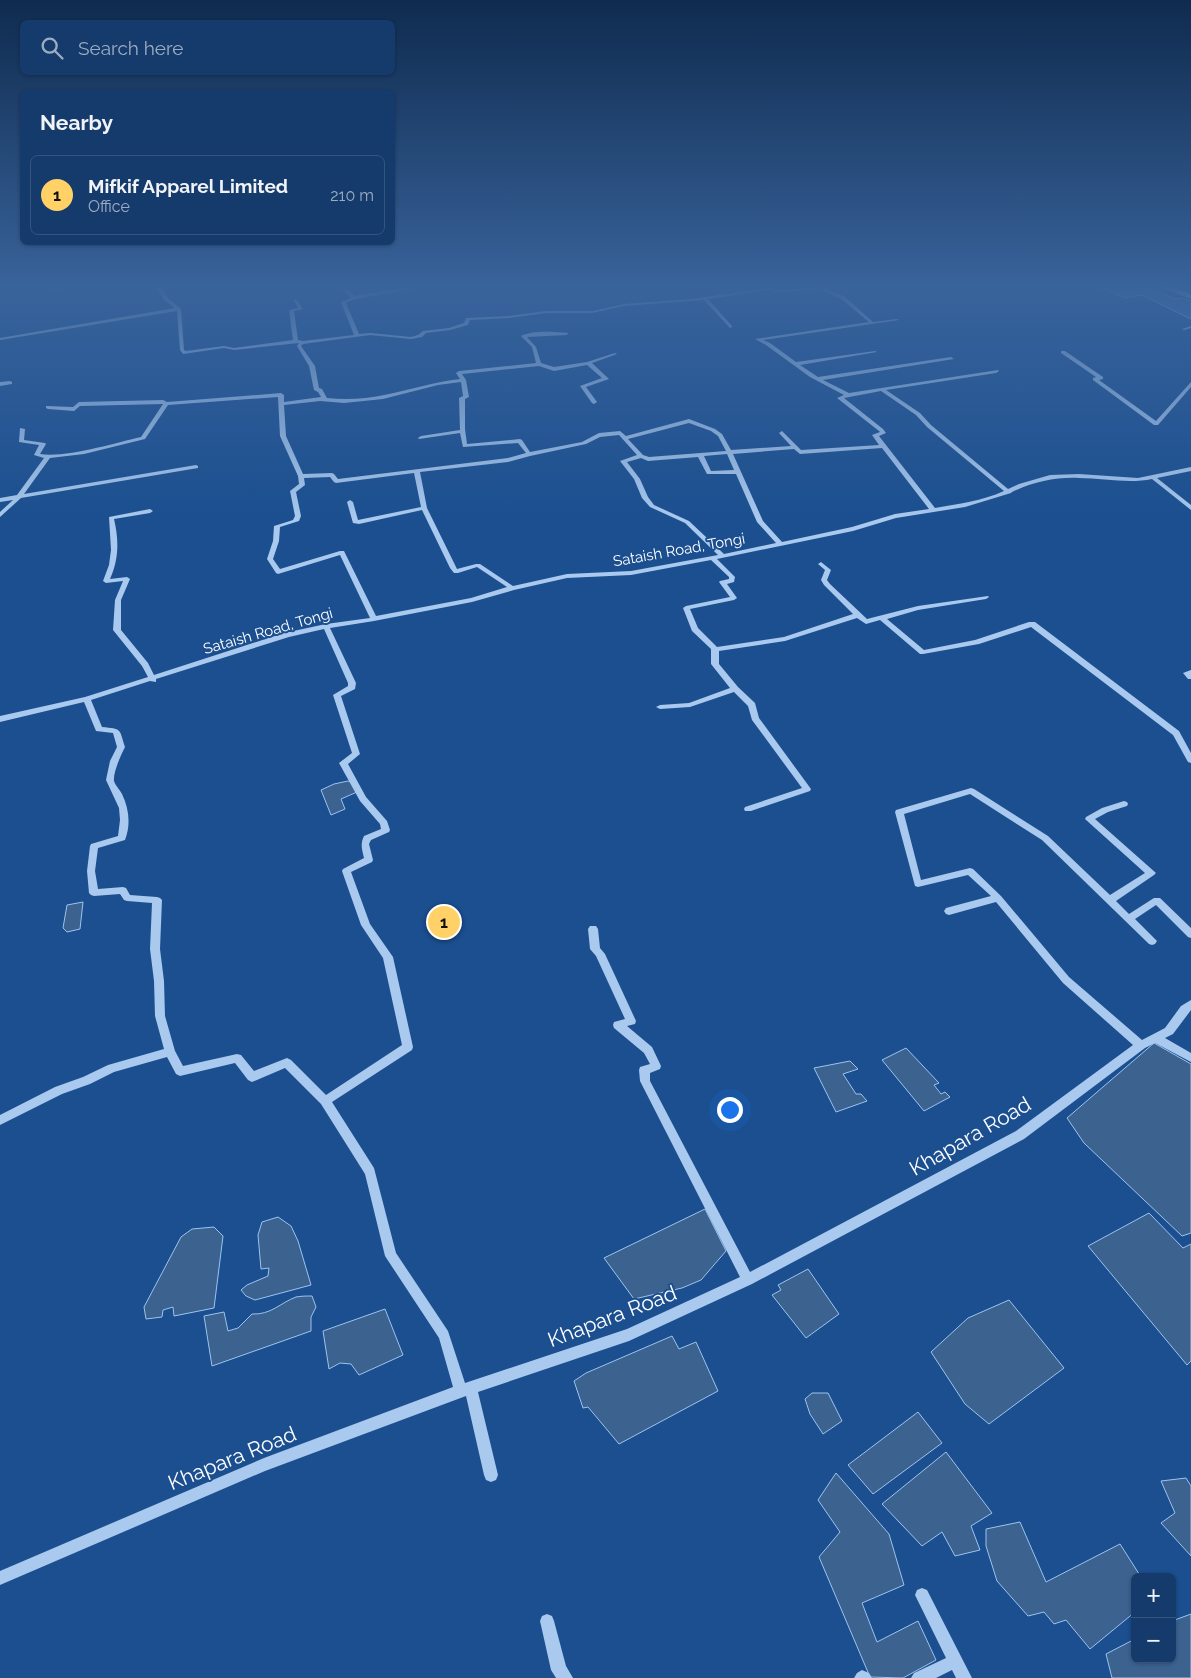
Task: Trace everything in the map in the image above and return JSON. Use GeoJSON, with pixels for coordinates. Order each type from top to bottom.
{"type":"FeatureCollection","features":[{"type":"Feature","properties":{"kind":"street"},"geometry":{"type":"LineString","coordinates":[[310,363],[317,390],[320,390],[326,400]]}},
{"type":"Feature","properties":{"kind":"street"},"geometry":{"type":"LineString","coordinates":[[529,454],[520,441],[464,446],[465,438],[461,431],[462,398],[466,397],[463,380],[459,373],[539,364],[554,369],[586,363]]}},
{"type":"Feature","properties":{"kind":"street"},"geometry":{"type":"LineString","coordinates":[[588,363],[606,379],[583,386],[594,402]]}},
{"type":"Feature","properties":{"kind":"street"},"geometry":{"type":"LineString","coordinates":[[795,364],[800,363]]}},
{"type":"Feature","properties":{"kind":"street"},"geometry":{"type":"LineString","coordinates":[[817,379],[922,363]]}},
{"type":"Feature","properties":{"kind":"street"},"geometry":{"type":"LineString","coordinates":[[1080,363],[1101,378],[1095,379],[1156,424],[1191,384]]}},
{"type":"Feature","properties":{"kind":"street"},"geometry":{"type":"LineString","coordinates":[[795,364],[817,379],[848,395]]}},
{"type":"Feature","properties":{"kind":"street"},"geometry":{"type":"LineString","coordinates":[[933,510],[875,435],[883,433],[881,430],[840,398],[880,389],[996,371]]}},
{"type":"Feature","properties":{"kind":"street"},"geometry":{"type":"LineString","coordinates":[[281,404],[326,400],[344,401],[384,396],[438,383],[463,380]]}},
{"type":"Feature","properties":{"kind":"street"},"geometry":{"type":"LineString","coordinates":[[0,384],[10,383]]}},
{"type":"Feature","properties":{"kind":"street"},"geometry":{"type":"LineString","coordinates":[[880,389],[918,414],[929,426],[1009,492]]}},
{"type":"Feature","properties":{"kind":"street"},"geometry":{"type":"LineString","coordinates":[[48,407],[74,408],[79,404],[163,402],[166,404],[281,395],[283,436],[301,476],[302,485],[293,491],[298,516],[296,521],[277,526],[276,540],[270,559],[278,572],[342,552],[374,619]]}},
{"type":"Feature","properties":{"kind":"street"},"geometry":{"type":"LineString","coordinates":[[22,429],[21,441],[43,444],[37,455],[48,457],[84,452],[143,438],[166,404]]}},
{"type":"Feature","properties":{"kind":"street"},"geometry":{"type":"LineString","coordinates":[[624,438],[690,421],[707,427],[720,435],[760,522],[779,543]]}},
{"type":"Feature","properties":{"kind":"street"},"geometry":{"type":"LineString","coordinates":[[421,438],[461,431]]}},
{"type":"Feature","properties":{"kind":"street"},"geometry":{"type":"LineString","coordinates":[[301,476],[328,474],[332,475],[336,481],[508,460],[584,443],[600,435],[620,433],[641,456],[648,459],[795,447]]}},
{"type":"Feature","properties":{"kind":"street"},"geometry":{"type":"LineString","coordinates":[[782,433],[800,452],[883,446]]}},
{"type":"Feature","properties":{"kind":"street"},"geometry":{"type":"LineString","coordinates":[[700,454],[709,473],[738,472]]}},
{"type":"Feature","properties":{"kind":"street"},"geometry":{"type":"LineString","coordinates":[[641,456],[623,461],[637,479],[645,498],[652,506],[687,522],[722,555]]}},
{"type":"Feature","properties":{"kind":"street"},"geometry":{"type":"LineString","coordinates":[[0,515],[18,498],[48,457]]}},
{"type":"Feature","properties":{"kind":"street"},"geometry":{"type":"LineString","coordinates":[[0,500],[196,467]]}},
{"type":"Feature","properties":{"kind":"street","name":"Sataish Road, Tongi"},"geometry":{"type":"LineString","coordinates":[[0,719],[87,699],[153,680],[287,635],[326,626],[374,619],[472,600],[512,588],[567,576],[632,574],[852,529],[896,516],[965,505],[1050,477],[1079,476],[1127,480],[1154,478],[1191,469]]}},
{"type":"Feature","properties":{"kind":"street"},"geometry":{"type":"LineString","coordinates":[[418,471],[424,508],[439,542],[456,572],[478,565],[512,588]]}},
{"type":"Feature","properties":{"kind":"street"},"geometry":{"type":"LineString","coordinates":[[1154,478],[1191,508]]}},
{"type":"Feature","properties":{"kind":"street"},"geometry":{"type":"LineString","coordinates":[[350,502],[355,522],[424,508]]}},
{"type":"Feature","properties":{"kind":"street"},"geometry":{"type":"LineString","coordinates":[[150,511],[111,518],[116,535],[116,550],[113,566],[106,581],[127,579],[118,600],[116,630],[145,665],[153,680]]}},
{"type":"Feature","properties":{"kind":"street"},"geometry":{"type":"LineString","coordinates":[[712,557],[732,577],[732,580],[722,582],[734,598],[686,608],[695,629],[715,649],[715,664],[735,689],[752,705],[755,718],[807,789],[748,808]]}},
{"type":"Feature","properties":{"kind":"street"},"geometry":{"type":"LineString","coordinates":[[821,564],[828,570],[824,580],[866,622],[918,608],[986,598]]}},
{"type":"Feature","properties":{"kind":"street"},"geometry":{"type":"LineString","coordinates":[[715,649],[785,639],[858,615]]}},
{"type":"Feature","properties":{"kind":"street"},"geometry":{"type":"LineString","coordinates":[[882,618],[923,652],[976,642],[1032,624],[1176,733],[1191,760]]}},
{"type":"Feature","properties":{"kind":"street"},"geometry":{"type":"LineString","coordinates":[[324,1102],[408,1047],[388,957],[366,925],[346,871],[369,860],[365,844],[367,838],[386,830],[384,823],[363,799],[343,763],[356,754],[337,695],[352,687],[352,683],[326,626]]}},
{"type":"Feature","properties":{"kind":"street"},"geometry":{"type":"LineString","coordinates":[[1191,672],[1187,673],[1191,677]]}},
{"type":"Feature","properties":{"kind":"street"},"geometry":{"type":"LineString","coordinates":[[660,707],[690,705],[735,689]]}},
{"type":"Feature","properties":{"kind":"street"},"geometry":{"type":"LineString","coordinates":[[87,699],[99,729],[116,731],[121,747],[114,761],[110,780],[125,806],[126,813],[122,838],[94,846],[91,871],[94,893],[123,890],[127,898],[157,900],[155,949],[160,981],[160,1016],[170,1052],[180,1071],[237,1058],[252,1077],[287,1063],[324,1102],[370,1172],[391,1256],[444,1335],[466,1390],[491,1476]]}},
{"type":"Feature","properties":{"kind":"street"},"geometry":{"type":"LineString","coordinates":[[1141,1046],[1066,980],[998,898],[970,871],[918,884],[899,812],[971,791],[1045,838],[1152,941]]}},
{"type":"Feature","properties":{"kind":"street"},"geometry":{"type":"LineString","coordinates":[[1109,901],[1151,873],[1089,819],[1105,810],[1124,804]]}},
{"type":"Feature","properties":{"kind":"street"},"geometry":{"type":"LineString","coordinates":[[950,911],[998,898]]}},
{"type":"Feature","properties":{"kind":"street"},"geometry":{"type":"LineString","coordinates":[[1130,918],[1157,900],[1191,934]]}},
{"type":"Feature","properties":{"kind":"street"},"geometry":{"type":"LineString","coordinates":[[593,929],[595,949],[600,954],[631,1021],[618,1025],[648,1050],[656,1066],[644,1070],[645,1081],[748,1280]]}},
{"type":"Feature","properties":{"kind":"street","name":"Khapara Road"},"geometry":{"type":"LineString","coordinates":[[0,1578],[264,1465],[466,1390],[629,1335],[748,1280],[1020,1135],[1141,1046],[1169,1032],[1184,1009],[1191,1004]]}},
{"type":"Feature","properties":{"kind":"street"},"geometry":{"type":"LineString","coordinates":[[1157,1039],[1191,1058]]}},
{"type":"Feature","properties":{"kind":"street"},"geometry":{"type":"LineString","coordinates":[[0,1120],[59,1090],[86,1081],[112,1068],[170,1052]]}},
{"type":"Feature","properties":{"kind":"street"},"geometry":{"type":"LineString","coordinates":[[922,1595],[964,1678]]}},
{"type":"Feature","properties":{"kind":"street"},"geometry":{"type":"LineString","coordinates":[[547,1621],[559,1670],[565,1678]]}},
{"type":"Feature","properties":{"kind":"street"},"geometry":{"type":"LineString","coordinates":[[918,1678],[956,1660]]}},
{"type":"Feature","properties":{"kind":"water"},"geometry":{"type":"Polygon","coordinates":[[[348,781],[353,783],[357,792],[341,799],[345,809],[331,815],[321,790],[334,784],[348,781]]]}},
{"type":"Feature","properties":{"kind":"water"},"geometry":{"type":"Polygon","coordinates":[[[83,902],[80,929],[67,932],[63,928],[67,905],[83,902]]]}},
{"type":"Feature","properties":{"kind":"water"},"geometry":{"type":"Polygon","coordinates":[[[1154,1043],[1191,1064],[1191,1233],[1182,1236],[1084,1143],[1067,1118],[1154,1043]]]}},
{"type":"Feature","properties":{"kind":"water"},"geometry":{"type":"Polygon","coordinates":[[[906,1048],[939,1083],[934,1085],[941,1094],[945,1092],[950,1097],[924,1111],[882,1060],[906,1048]]]}},
{"type":"Feature","properties":{"kind":"water"},"geometry":{"type":"Polygon","coordinates":[[[850,1061],[858,1069],[843,1074],[856,1094],[861,1094],[867,1101],[836,1112],[814,1068],[850,1061]]]}},
{"type":"Feature","properties":{"kind":"water"},"geometry":{"type":"Polygon","coordinates":[[[705,1209],[726,1251],[701,1280],[682,1288],[634,1299],[604,1258],[705,1209]]]}},
{"type":"Feature","properties":{"kind":"water"},"geometry":{"type":"Polygon","coordinates":[[[1149,1213],[1183,1248],[1191,1244],[1191,1361],[1187,1365],[1088,1246],[1149,1213]]]}},
{"type":"Feature","properties":{"kind":"water"},"geometry":{"type":"Polygon","coordinates":[[[278,1217],[291,1226],[298,1241],[311,1285],[255,1300],[246,1296],[241,1290],[247,1285],[268,1276],[269,1268],[261,1269],[258,1235],[262,1222],[278,1217]]]}},
{"type":"Feature","properties":{"kind":"water"},"geometry":{"type":"Polygon","coordinates":[[[214,1227],[223,1236],[214,1308],[174,1316],[173,1307],[163,1310],[162,1317],[146,1319],[144,1307],[181,1237],[192,1229],[214,1227]]]}},
{"type":"Feature","properties":{"kind":"water"},"geometry":{"type":"Polygon","coordinates":[[[808,1269],[839,1314],[806,1338],[772,1295],[781,1290],[778,1285],[808,1269]]]}},
{"type":"Feature","properties":{"kind":"water"},"geometry":{"type":"Polygon","coordinates":[[[312,1296],[316,1307],[311,1317],[311,1331],[212,1366],[204,1316],[224,1312],[228,1331],[238,1328],[252,1314],[265,1313],[296,1297],[312,1296]]]}},
{"type":"Feature","properties":{"kind":"water"},"geometry":{"type":"Polygon","coordinates":[[[1009,1300],[1064,1368],[989,1424],[965,1404],[931,1352],[968,1318],[1009,1300]]]}},
{"type":"Feature","properties":{"kind":"water"},"geometry":{"type":"Polygon","coordinates":[[[385,1309],[403,1355],[359,1375],[351,1364],[340,1363],[329,1369],[323,1331],[385,1309]]]}},
{"type":"Feature","properties":{"kind":"water"},"geometry":{"type":"Polygon","coordinates":[[[672,1336],[679,1349],[696,1342],[718,1391],[619,1444],[588,1407],[583,1408],[574,1381],[586,1373],[672,1336]]]}},
{"type":"Feature","properties":{"kind":"water"},"geometry":{"type":"Polygon","coordinates":[[[812,1393],[828,1393],[842,1421],[823,1434],[810,1414],[805,1399],[812,1393]]]}},
{"type":"Feature","properties":{"kind":"water"},"geometry":{"type":"Polygon","coordinates":[[[918,1412],[942,1443],[873,1494],[848,1465],[918,1412]]]}},
{"type":"Feature","properties":{"kind":"water"},"geometry":{"type":"Polygon","coordinates":[[[946,1452],[992,1513],[971,1526],[980,1550],[955,1556],[942,1532],[922,1546],[882,1504],[946,1452]]]}},
{"type":"Feature","properties":{"kind":"water"},"geometry":{"type":"Polygon","coordinates":[[[836,1473],[889,1534],[904,1585],[862,1603],[877,1642],[918,1621],[936,1660],[903,1678],[870,1677],[819,1557],[840,1532],[818,1500],[836,1473]]]}},
{"type":"Feature","properties":{"kind":"water"},"geometry":{"type":"Polygon","coordinates":[[[1186,1478],[1191,1486],[1191,1556],[1161,1523],[1175,1513],[1161,1481],[1186,1478]]]}},
{"type":"Feature","properties":{"kind":"water"},"geometry":{"type":"Polygon","coordinates":[[[1020,1522],[1046,1582],[1120,1544],[1138,1573],[1131,1573],[1131,1615],[1090,1649],[1066,1620],[1054,1624],[1044,1612],[1028,1616],[997,1581],[986,1546],[986,1529],[1020,1522]]]}},
{"type":"Feature","properties":{"kind":"water"},"geometry":{"type":"Polygon","coordinates":[[[1191,1614],[1191,1678],[1112,1678],[1106,1654],[1131,1641],[1131,1663],[1176,1663],[1176,1620],[1191,1614]]]}},
{"type":"Feature","properties":{"kind":"place","name":"Mifkif Apparel Limited"},"geometry":{"type":"Point","coordinates":[444,922]}}]}
